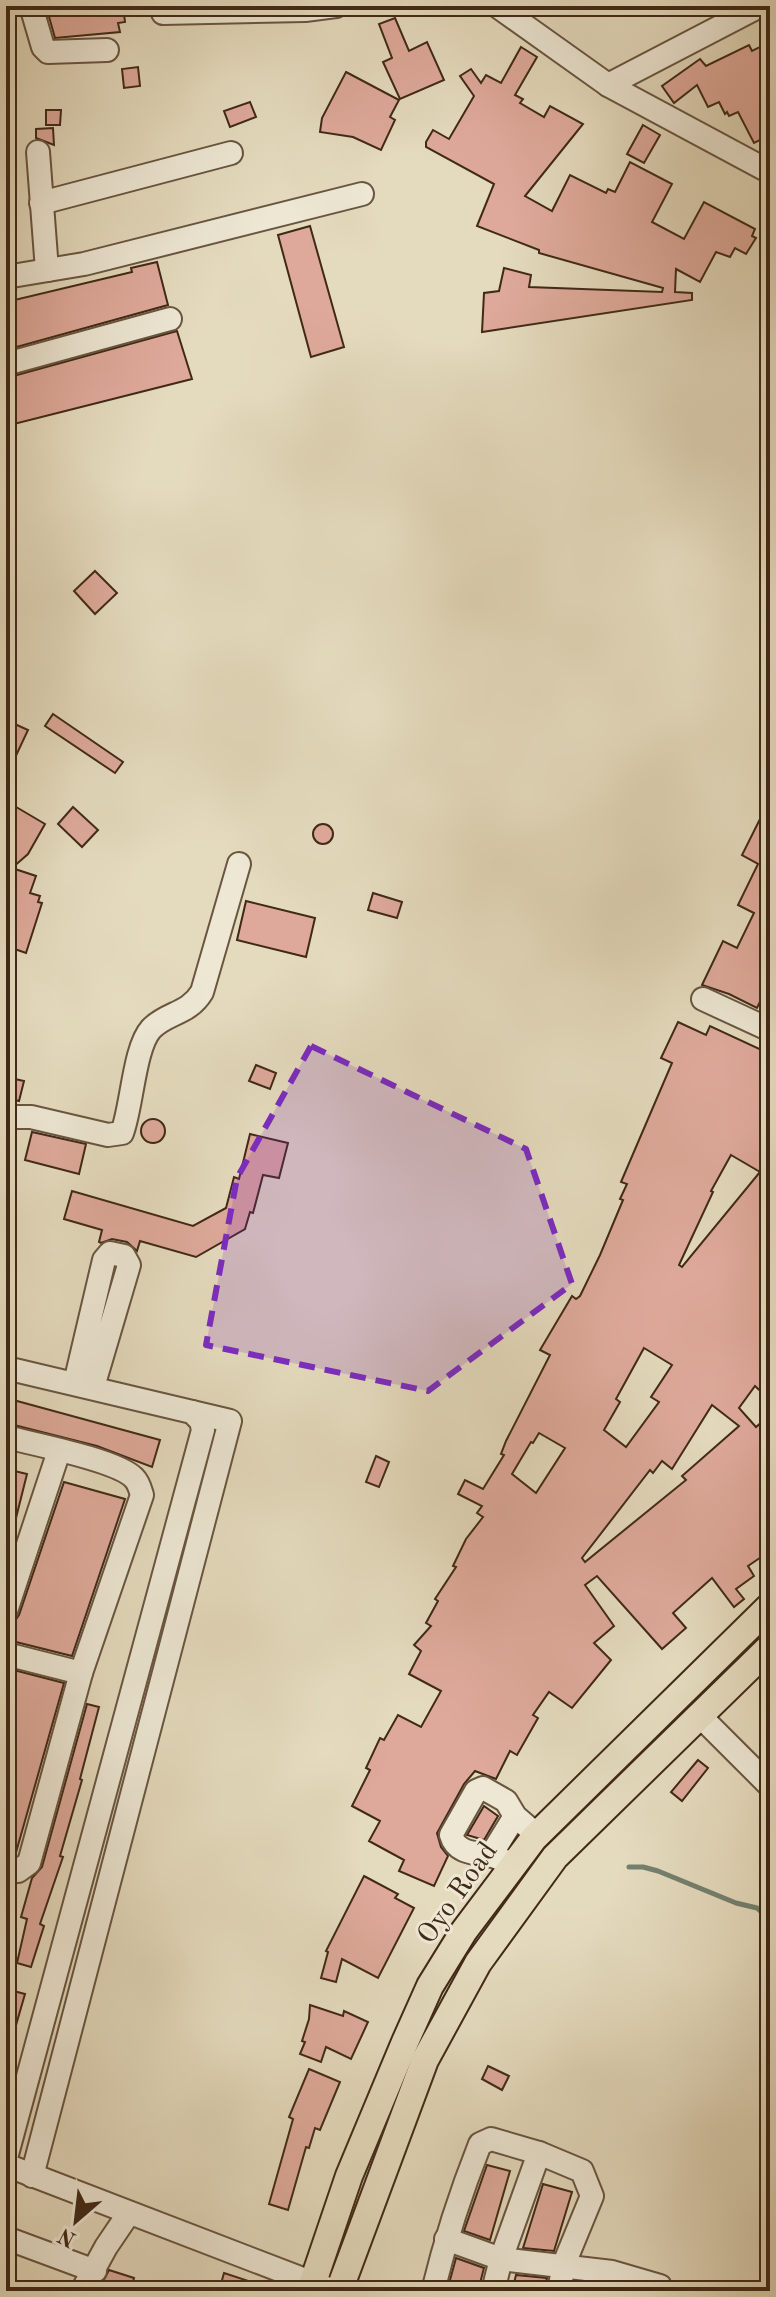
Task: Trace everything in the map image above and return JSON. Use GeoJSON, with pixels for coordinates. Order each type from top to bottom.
{"type":"FeatureCollection","features":[{"type":"Feature","properties":{"kind":"main road","name":"Oyo Road"},"geometry":{"type":"LineString","coordinates":[[324,2289],[349,2176],[430,1986],[502,1860],[537,1835],[770,1606]]}},
{"type":"Feature","properties":{"kind":"main road","name":"Oyo Road"},"geometry":{"type":"LineString","coordinates":[[324,2289],[425,2060],[478,1963],[555,1857],[770,1647]]}},
{"type":"Feature","properties":{"kind":"street"},"geometry":{"type":"LineString","coordinates":[[31,6],[43,47],[48,52],[107,50]]}},
{"type":"Feature","properties":{"kind":"street"},"geometry":{"type":"LineString","coordinates":[[163,13],[305,10],[336,6]]}},
{"type":"Feature","properties":{"kind":"street"},"geometry":{"type":"LineString","coordinates":[[497,6],[608,85],[770,172]]}},
{"type":"Feature","properties":{"kind":"street"},"geometry":{"type":"LineString","coordinates":[[608,85],[760,6]]}},
{"type":"Feature","properties":{"kind":"street"},"geometry":{"type":"LineString","coordinates":[[38,152],[47,270]]}},
{"type":"Feature","properties":{"kind":"street"},"geometry":{"type":"LineString","coordinates":[[41,203],[231,153]]}},
{"type":"Feature","properties":{"kind":"street"},"geometry":{"type":"LineString","coordinates":[[6,277],[84,264],[362,194]]}},
{"type":"Feature","properties":{"kind":"street"},"geometry":{"type":"LineString","coordinates":[[6,364],[170,319]]}},
{"type":"Feature","properties":{"kind":"street"},"geometry":{"type":"LineString","coordinates":[[6,1117],[31,1117],[108,1135],[122,1133],[142,1050],[150,1031],[189,1008],[202,992],[239,864]]}},
{"type":"Feature","properties":{"kind":"street"},"geometry":{"type":"LineString","coordinates":[[703,999],[770,1030]]}},
{"type":"Feature","properties":{"kind":"street"},"geometry":{"type":"LineString","coordinates":[[110,1253],[124,1256],[129,1265],[84,1385],[104,1260],[110,1253]]}},
{"type":"Feature","properties":{"kind":"street"},"geometry":{"type":"LineString","coordinates":[[6,1368],[230,1421],[32,2176]]}},
{"type":"Feature","properties":{"kind":"street"},"geometry":{"type":"LineString","coordinates":[[6,2158],[203,1430],[201,1421],[192,1412]]}},
{"type":"Feature","properties":{"kind":"street"},"geometry":{"type":"LineString","coordinates":[[6,1437],[114,1467],[132,1476],[142,1495],[81,1673],[29,1863],[18,1871],[6,1869]]}},
{"type":"Feature","properties":{"kind":"street"},"geometry":{"type":"LineString","coordinates":[[6,1611],[59,1451]]}},
{"type":"Feature","properties":{"kind":"street"},"geometry":{"type":"LineString","coordinates":[[6,1654],[81,1673]]}},
{"type":"Feature","properties":{"kind":"street"},"geometry":{"type":"LineString","coordinates":[[700,1716],[770,1786]]}},
{"type":"Feature","properties":{"kind":"street"},"geometry":{"type":"LineString","coordinates":[[515,1816],[502,1860],[475,1855],[453,1842],[451,1835],[476,1791],[483,1788],[506,1801],[515,1816],[537,1835]]}},
{"type":"Feature","properties":{"kind":"street"},"geometry":{"type":"LineString","coordinates":[[40,2033],[68,2040]]}},
{"type":"Feature","properties":{"kind":"street"},"geometry":{"type":"LineString","coordinates":[[433,2291],[446,2239],[480,2144],[491,2139],[539,2153],[582,2171],[592,2196],[564,2264],[559,2291]]}},
{"type":"Feature","properties":{"kind":"street"},"geometry":{"type":"LineString","coordinates":[[493,2291],[501,2259],[539,2153]]}},
{"type":"Feature","properties":{"kind":"street"},"geometry":{"type":"LineString","coordinates":[[6,2165],[324,2289]]}},
{"type":"Feature","properties":{"kind":"street"},"geometry":{"type":"LineString","coordinates":[[82,2291],[129,2213]]}},
{"type":"Feature","properties":{"kind":"street"},"geometry":{"type":"LineString","coordinates":[[6,2238],[95,2271]]}},
{"type":"Feature","properties":{"kind":"street"},"geometry":{"type":"LineString","coordinates":[[446,2239],[501,2259],[564,2264],[610,2281],[660,2286],[662,2291]]}},
{"type":"Feature","properties":{"kind":"highlighted area"},"geometry":{"type":"Polygon","coordinates":[[[311,1046],[526,1149],[572,1284],[428,1391],[206,1345],[237,1178],[311,1046]]]}},
{"type":"Feature","properties":{"kind":"building"},"geometry":{"type":"Polygon","coordinates":[[[46,6],[123,6],[125,22],[118,23],[120,32],[55,38],[46,6]]]}},
{"type":"Feature","properties":{"kind":"building"},"geometry":{"type":"Polygon","coordinates":[[[395,18],[409,51],[427,42],[444,80],[400,99],[383,62],[392,58],[379,24],[395,18]]]}},
{"type":"Feature","properties":{"kind":"building"},"geometry":{"type":"Polygon","coordinates":[[[770,42],[770,64],[761,69],[770,87],[770,135],[754,143],[738,112],[729,116],[727,112],[725,114],[719,102],[708,107],[697,85],[674,103],[662,86],[700,59],[706,66],[749,45],[752,51],[770,42]]]}},
{"type":"Feature","properties":{"kind":"building"},"geometry":{"type":"Polygon","coordinates":[[[521,47],[537,57],[515,95],[523,99],[520,103],[544,117],[550,106],[583,124],[525,196],[552,211],[570,175],[606,193],[608,189],[615,192],[630,162],[672,184],[652,222],[684,239],[704,202],[755,229],[752,236],[756,238],[746,254],[735,248],[730,257],[716,252],[700,282],[676,269],[675,292],[692,293],[692,300],[482,332],[484,293],[499,291],[504,268],[531,275],[529,287],[662,292],[663,288],[539,253],[539,250],[477,226],[494,184],[426,147],[433,130],[449,139],[474,96],[460,76],[471,69],[481,83],[486,75],[501,83],[521,47]]]}},
{"type":"Feature","properties":{"kind":"building"},"geometry":{"type":"Polygon","coordinates":[[[138,67],[140,86],[124,88],[122,69],[138,67]]]}},
{"type":"Feature","properties":{"kind":"building"},"geometry":{"type":"Polygon","coordinates":[[[346,72],[399,100],[390,117],[395,120],[381,150],[353,137],[320,132],[322,118],[346,72]]]}},
{"type":"Feature","properties":{"kind":"building"},"geometry":{"type":"Polygon","coordinates":[[[250,102],[256,117],[230,127],[224,111],[250,102]]]}},
{"type":"Feature","properties":{"kind":"building"},"geometry":{"type":"Polygon","coordinates":[[[46,110],[61,110],[60,125],[46,125],[46,110]]]}},
{"type":"Feature","properties":{"kind":"building"},"geometry":{"type":"Polygon","coordinates":[[[643,125],[660,135],[644,163],[627,154],[643,125]]]}},
{"type":"Feature","properties":{"kind":"building"},"geometry":{"type":"Polygon","coordinates":[[[53,128],[54,145],[36,138],[36,129],[53,128]]]}},
{"type":"Feature","properties":{"kind":"building"},"geometry":{"type":"Polygon","coordinates":[[[310,226],[344,347],[311,357],[278,235],[310,226]]]}},
{"type":"Feature","properties":{"kind":"building"},"geometry":{"type":"Polygon","coordinates":[[[157,262],[168,305],[13,348],[6,319],[6,302],[132,272],[131,268],[157,262]]]}},
{"type":"Feature","properties":{"kind":"building"},"geometry":{"type":"Polygon","coordinates":[[[177,331],[192,379],[6,426],[6,378],[177,331]]]}},
{"type":"Feature","properties":{"kind":"building"},"geometry":{"type":"Polygon","coordinates":[[[95,571],[117,593],[95,614],[74,591],[95,571]]]}},
{"type":"Feature","properties":{"kind":"building"},"geometry":{"type":"Polygon","coordinates":[[[53,714],[123,762],[115,773],[45,726],[53,714]]]}},
{"type":"Feature","properties":{"kind":"building"},"geometry":{"type":"Polygon","coordinates":[[[6,720],[28,730],[6,777],[6,720]]]}},
{"type":"Feature","properties":{"kind":"building"},"geometry":{"type":"Polygon","coordinates":[[[770,799],[770,981],[757,1008],[702,985],[723,941],[737,948],[754,913],[738,905],[758,864],[742,855],[770,799]]]}},
{"type":"Feature","properties":{"kind":"building"},"geometry":{"type":"Polygon","coordinates":[[[6,801],[45,824],[28,854],[12,868],[36,876],[30,893],[40,896],[38,902],[42,903],[26,953],[6,946],[6,801]]]}},
{"type":"Feature","properties":{"kind":"building"},"geometry":{"type":"Polygon","coordinates":[[[73,807],[98,830],[82,847],[58,824],[73,807]]]}},
{"type":"Feature","properties":{"kind":"building"},"geometry":{"type":"Polygon","coordinates":[[[319,824],[327,824],[333,834],[327,844],[319,844],[313,838],[313,830],[319,824]]]}},
{"type":"Feature","properties":{"kind":"building"},"geometry":{"type":"Polygon","coordinates":[[[373,893],[402,902],[397,918],[368,910],[373,893]]]}},
{"type":"Feature","properties":{"kind":"building"},"geometry":{"type":"Polygon","coordinates":[[[246,901],[315,918],[306,957],[237,940],[246,901]]]}},
{"type":"Feature","properties":{"kind":"building"},"geometry":{"type":"Polygon","coordinates":[[[678,1022],[706,1035],[710,1026],[770,1054],[770,1330],[763,1338],[767,1341],[761,1348],[770,1357],[770,1400],[755,1386],[739,1408],[756,1427],[770,1415],[770,1551],[748,1566],[754,1576],[736,1589],[744,1599],[734,1607],[712,1578],[673,1613],[686,1628],[662,1649],[597,1576],[585,1585],[614,1626],[594,1643],[611,1660],[572,1708],[549,1692],[533,1715],[538,1718],[517,1755],[510,1751],[496,1779],[475,1771],[464,1784],[437,1833],[441,1847],[448,1856],[434,1886],[399,1871],[404,1860],[369,1841],[380,1821],[352,1806],[370,1770],[366,1768],[380,1738],[384,1740],[398,1715],[421,1727],[441,1691],[409,1674],[421,1651],[414,1645],[431,1626],[426,1623],[438,1601],[435,1599],[456,1567],[453,1566],[466,1539],[483,1517],[477,1513],[482,1506],[458,1494],[465,1480],[483,1489],[504,1455],[501,1454],[506,1441],[550,1355],[540,1350],[572,1296],[576,1299],[580,1296],[600,1255],[623,1200],[620,1199],[627,1184],[621,1182],[672,1063],[661,1058],[678,1022]],[[731,1155],[711,1191],[679,1265],[682,1267],[760,1172],[731,1155]],[[644,1348],[616,1399],[620,1402],[604,1430],[626,1447],[659,1402],[651,1397],[672,1365],[644,1348]],[[712,1405],[672,1469],[662,1461],[653,1473],[650,1470],[582,1558],[585,1562],[686,1480],[682,1476],[739,1426],[712,1405]],[[539,1433],[512,1474],[536,1493],[565,1448],[539,1433]]]}},
{"type":"Feature","properties":{"kind":"building"},"geometry":{"type":"Polygon","coordinates":[[[256,1065],[276,1073],[270,1089],[249,1081],[256,1065]]]}},
{"type":"Feature","properties":{"kind":"building"},"geometry":{"type":"Polygon","coordinates":[[[6,1077],[24,1081],[19,1101],[6,1098],[6,1077]]]}},
{"type":"Feature","properties":{"kind":"building"},"geometry":{"type":"Polygon","coordinates":[[[153,1119],[162,1122],[165,1131],[162,1140],[153,1143],[144,1140],[141,1131],[144,1122],[153,1119]]]}},
{"type":"Feature","properties":{"kind":"building"},"geometry":{"type":"Polygon","coordinates":[[[32,1132],[86,1144],[79,1174],[25,1160],[32,1132]]]}},
{"type":"Feature","properties":{"kind":"building"},"geometry":{"type":"Polygon","coordinates":[[[250,1134],[288,1143],[279,1178],[263,1175],[253,1213],[250,1212],[245,1229],[196,1257],[140,1241],[137,1251],[127,1242],[112,1239],[101,1243],[102,1230],[64,1219],[72,1191],[193,1226],[226,1208],[234,1177],[239,1179],[250,1134]]]}},
{"type":"Feature","properties":{"kind":"building"},"geometry":{"type":"Polygon","coordinates":[[[6,1398],[160,1440],[152,1467],[97,1446],[6,1423],[6,1398]]]}},
{"type":"Feature","properties":{"kind":"building"},"geometry":{"type":"Polygon","coordinates":[[[376,1456],[389,1462],[379,1487],[366,1482],[376,1456]]]}},
{"type":"Feature","properties":{"kind":"building"},"geometry":{"type":"Polygon","coordinates":[[[6,1469],[27,1474],[11,1538],[6,1537],[6,1469]]]}},
{"type":"Feature","properties":{"kind":"building"},"geometry":{"type":"Polygon","coordinates":[[[64,1482],[125,1499],[72,1656],[8,1640],[64,1482]]]}},
{"type":"Feature","properties":{"kind":"building"},"geometry":{"type":"Polygon","coordinates":[[[6,1668],[64,1683],[15,1856],[6,1855],[6,1668]]]}},
{"type":"Feature","properties":{"kind":"building"},"geometry":{"type":"Polygon","coordinates":[[[87,1704],[99,1707],[60,1856],[63,1857],[40,1924],[44,1926],[31,1967],[17,1963],[27,1919],[21,1917],[32,1878],[42,1867],[87,1704]]]}},
{"type":"Feature","properties":{"kind":"building"},"geometry":{"type":"Polygon","coordinates":[[[698,1760],[708,1768],[682,1801],[671,1792],[698,1760]]]}},
{"type":"Feature","properties":{"kind":"building"},"geometry":{"type":"Polygon","coordinates":[[[484,1806],[498,1816],[484,1840],[467,1835],[484,1806]]]}},
{"type":"Feature","properties":{"kind":"building"},"geometry":{"type":"Polygon","coordinates":[[[364,1876],[398,1894],[395,1898],[414,1908],[378,1978],[342,1959],[336,1982],[321,1978],[326,1951],[364,1876]]]}},
{"type":"Feature","properties":{"kind":"building"},"geometry":{"type":"Polygon","coordinates":[[[6,1989],[25,1994],[10,2046],[6,2045],[6,1989]]]}},
{"type":"Feature","properties":{"kind":"building"},"geometry":{"type":"Polygon","coordinates":[[[310,2005],[343,2016],[344,2011],[368,2022],[351,2059],[326,2047],[321,2062],[300,2054],[305,2042],[302,2041],[310,2005]]]}},
{"type":"Feature","properties":{"kind":"building"},"geometry":{"type":"Polygon","coordinates":[[[488,2066],[509,2076],[502,2090],[482,2079],[488,2066]]]}},
{"type":"Feature","properties":{"kind":"building"},"geometry":{"type":"Polygon","coordinates":[[[309,2069],[340,2082],[320,2130],[315,2128],[309,2148],[306,2147],[288,2210],[269,2204],[293,2119],[289,2117],[309,2069]]]}},
{"type":"Feature","properties":{"kind":"building"},"geometry":{"type":"Polygon","coordinates":[[[487,2165],[510,2171],[490,2240],[464,2231],[487,2165]]]}},
{"type":"Feature","properties":{"kind":"building"},"geometry":{"type":"Polygon","coordinates":[[[543,2184],[572,2192],[554,2251],[523,2248],[543,2184]]]}},
{"type":"Feature","properties":{"kind":"building"},"geometry":{"type":"Polygon","coordinates":[[[456,2258],[484,2268],[478,2291],[447,2291],[456,2258]]]}},
{"type":"Feature","properties":{"kind":"building"},"geometry":{"type":"Polygon","coordinates":[[[109,2270],[134,2278],[131,2291],[98,2291],[109,2270]]]}},
{"type":"Feature","properties":{"kind":"building"},"geometry":{"type":"Polygon","coordinates":[[[224,2273],[270,2288],[270,2291],[219,2291],[224,2273]]]}},
{"type":"Feature","properties":{"kind":"building"},"geometry":{"type":"Polygon","coordinates":[[[516,2275],[547,2278],[544,2291],[512,2291],[516,2275]]]}},
{"type":"Feature","properties":{"kind":"waterway"},"geometry":{"type":"LineString","coordinates":[[629,1867],[658,1871],[736,1903],[757,1908],[770,1920]]}}]}
